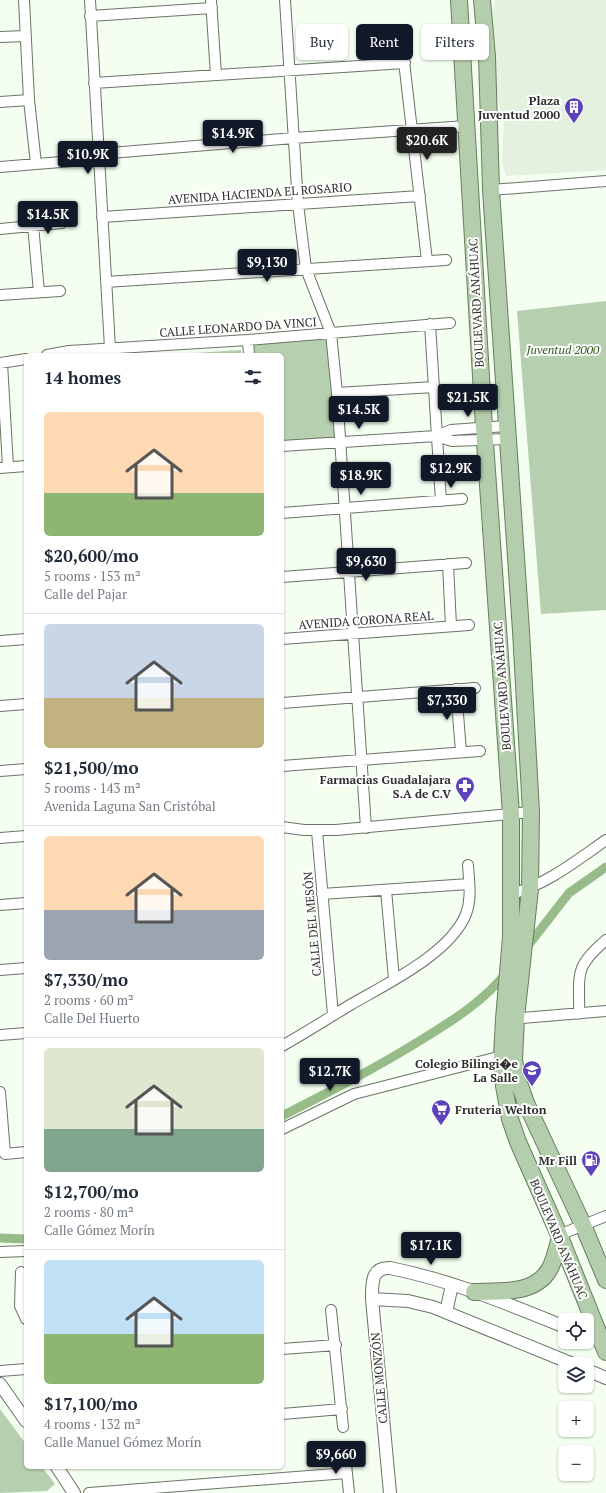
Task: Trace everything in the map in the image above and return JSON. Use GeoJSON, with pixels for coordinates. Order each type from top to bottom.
{"type":"FeatureCollection","features":[{"type":"Feature","properties":{"kind":"main road","name":"BOULEVARD ANÁHUAC"},"geometry":{"type":"LineString","coordinates":[[482,0],[491,190],[531,812],[530,889],[523,958],[502,1056],[505,1093],[513,1126],[540,1195],[605,1345]]}},
{"type":"Feature","properties":{"kind":"main road"},"geometry":{"type":"LineString","coordinates":[[484,23],[491,0]]}},
{"type":"Feature","properties":{"kind":"main road","name":"BOULEVARD ANÁHUAC"},"geometry":{"type":"LineString","coordinates":[[457,3],[466,126],[484,434],[511,814],[511,937],[507,981],[513,1054],[522,1091],[583,1225],[606,1280]]}},
{"type":"Feature","properties":{"kind":"main road"},"geometry":{"type":"LineString","coordinates":[[466,126],[480,183],[484,188],[491,190]]}},
{"type":"Feature","properties":{"kind":"main road"},"geometry":{"type":"LineString","coordinates":[[474,1292],[512,1291],[535,1283],[543,1278],[550,1268],[559,1236]]}},
{"type":"Feature","properties":{"kind":"street"},"geometry":{"type":"LineString","coordinates":[[24,0],[29,100],[36,164]]}},
{"type":"Feature","properties":{"kind":"street"},"geometry":{"type":"LineString","coordinates":[[90,0],[110,348]]}},
{"type":"Feature","properties":{"kind":"street"},"geometry":{"type":"LineString","coordinates":[[285,0],[298,204],[306,269],[331,333],[337,393],[360,760],[366,828]]}},
{"type":"Feature","properties":{"kind":"street"},"geometry":{"type":"LineString","coordinates":[[90,16],[212,4],[216,75]]}},
{"type":"Feature","properties":{"kind":"street"},"geometry":{"type":"LineString","coordinates":[[0,37],[26,36]]}},
{"type":"Feature","properties":{"kind":"street"},"geometry":{"type":"LineString","coordinates":[[405,60],[428,261]]}},
{"type":"Feature","properties":{"kind":"street"},"geometry":{"type":"LineString","coordinates":[[94,83],[405,63]]}},
{"type":"Feature","properties":{"kind":"street"},"geometry":{"type":"LineString","coordinates":[[0,102],[29,100]]}},
{"type":"Feature","properties":{"kind":"street"},"geometry":{"type":"LineString","coordinates":[[0,167],[85,160],[98,154],[466,126]]}},
{"type":"Feature","properties":{"kind":"street"},"geometry":{"type":"LineString","coordinates":[[491,190],[606,180]]}},
{"type":"Feature","properties":{"kind":"street","name":"AVENIDA HACIENDA EL ROSARIO"},"geometry":{"type":"LineString","coordinates":[[102,217],[420,196]]}},
{"type":"Feature","properties":{"kind":"street"},"geometry":{"type":"LineString","coordinates":[[0,229],[62,223]]}},
{"type":"Feature","properties":{"kind":"street"},"geometry":{"type":"LineString","coordinates":[[33,225],[39,292]]}},
{"type":"Feature","properties":{"kind":"street"},"geometry":{"type":"LineString","coordinates":[[106,282],[446,260]]}},
{"type":"Feature","properties":{"kind":"street"},"geometry":{"type":"LineString","coordinates":[[0,295],[60,290]]}},
{"type":"Feature","properties":{"kind":"street","name":"CALLE LEONARDO DA VINCI"},"geometry":{"type":"LineString","coordinates":[[69,353],[110,348],[248,340],[450,323]]}},
{"type":"Feature","properties":{"kind":"street"},"geometry":{"type":"LineString","coordinates":[[430,324],[441,501]]}},
{"type":"Feature","properties":{"kind":"street"},"geometry":{"type":"LineString","coordinates":[[248,340],[249,353]]}},
{"type":"Feature","properties":{"kind":"street"},"geometry":{"type":"LineString","coordinates":[[24,359],[1,363],[4,468],[24,466]]}},
{"type":"Feature","properties":{"kind":"street"},"geometry":{"type":"LineString","coordinates":[[337,393],[434,387]]}},
{"type":"Feature","properties":{"kind":"street"},"geometry":{"type":"LineString","coordinates":[[284,446],[436,436],[451,430],[484,434],[506,433]]}},
{"type":"Feature","properties":{"kind":"street"},"geometry":{"type":"LineString","coordinates":[[284,513],[462,499]]}},
{"type":"Feature","properties":{"kind":"street"},"geometry":{"type":"LineString","coordinates":[[284,577],[466,563]]}},
{"type":"Feature","properties":{"kind":"street"},"geometry":{"type":"LineString","coordinates":[[448,564],[451,626]]}},
{"type":"Feature","properties":{"kind":"street","name":"AVENIDA CORONA REAL"},"geometry":{"type":"LineString","coordinates":[[284,639],[451,626],[469,626]]}},
{"type":"Feature","properties":{"kind":"street"},"geometry":{"type":"LineString","coordinates":[[0,641],[24,639]]}},
{"type":"Feature","properties":{"kind":"street"},"geometry":{"type":"LineString","coordinates":[[284,703],[475,688]]}},
{"type":"Feature","properties":{"kind":"street"},"geometry":{"type":"LineString","coordinates":[[456,689],[461,752]]}},
{"type":"Feature","properties":{"kind":"street"},"geometry":{"type":"LineString","coordinates":[[0,706],[24,704]]}},
{"type":"Feature","properties":{"kind":"street"},"geometry":{"type":"LineString","coordinates":[[284,766],[480,750]]}},
{"type":"Feature","properties":{"kind":"street"},"geometry":{"type":"LineString","coordinates":[[0,771],[24,769]]}},
{"type":"Feature","properties":{"kind":"street"},"geometry":{"type":"LineString","coordinates":[[284,827],[318,830],[366,828],[531,812]]}},
{"type":"Feature","properties":{"kind":"street","name":"CALLE DEL MESÓN"},"geometry":{"type":"LineString","coordinates":[[318,830],[333,1015]]}},
{"type":"Feature","properties":{"kind":"street"},"geometry":{"type":"LineString","coordinates":[[0,838],[24,836]]}},
{"type":"Feature","properties":{"kind":"street"},"geometry":{"type":"LineString","coordinates":[[512,894],[530,889],[555,875],[606,840]]}},
{"type":"Feature","properties":{"kind":"street"},"geometry":{"type":"LineString","coordinates":[[284,1045],[394,979],[430,955],[452,935],[466,911],[470,898],[468,866]]}},
{"type":"Feature","properties":{"kind":"street"},"geometry":{"type":"LineString","coordinates":[[322,894],[469,884]]}},
{"type":"Feature","properties":{"kind":"street"},"geometry":{"type":"LineString","coordinates":[[386,890],[394,979]]}},
{"type":"Feature","properties":{"kind":"street"},"geometry":{"type":"LineString","coordinates":[[0,905],[24,903]]}},
{"type":"Feature","properties":{"kind":"street"},"geometry":{"type":"LineString","coordinates":[[579,1014],[581,967],[590,953],[606,940]]}},
{"type":"Feature","properties":{"kind":"street"},"geometry":{"type":"LineString","coordinates":[[0,970],[24,968]]}},
{"type":"Feature","properties":{"kind":"street"},"geometry":{"type":"LineString","coordinates":[[510,1019],[606,1011]]}},
{"type":"Feature","properties":{"kind":"street"},"geometry":{"type":"LineString","coordinates":[[0,1035],[24,1033]]}},
{"type":"Feature","properties":{"kind":"street"},"geometry":{"type":"LineString","coordinates":[[284,1128],[334,1102],[354,1094],[502,1056]]}},
{"type":"Feature","properties":{"kind":"street"},"geometry":{"type":"LineString","coordinates":[[0,1092],[5,1154],[24,1152]]}},
{"type":"Feature","properties":{"kind":"street"},"geometry":{"type":"LineString","coordinates":[[559,1236],[606,1216]]}},
{"type":"Feature","properties":{"kind":"street"},"geometry":{"type":"LineString","coordinates":[[0,1252],[24,1251]]}},
{"type":"Feature","properties":{"kind":"street","name":"CALLE MONZÓN"},"geometry":{"type":"LineString","coordinates":[[390,1493],[372,1299],[374,1275],[383,1268],[415,1274],[452,1285]]}},
{"type":"Feature","properties":{"kind":"street"},"geometry":{"type":"LineString","coordinates":[[21,1272],[23,1305]]}},
{"type":"Feature","properties":{"kind":"street"},"geometry":{"type":"LineString","coordinates":[[446,1312],[452,1285],[558,1324]]}},
{"type":"Feature","properties":{"kind":"street"},"geometry":{"type":"LineString","coordinates":[[372,1299],[422,1304],[446,1312],[558,1358]]}},
{"type":"Feature","properties":{"kind":"street"},"geometry":{"type":"LineString","coordinates":[[331,1310],[336,1345],[343,1427]]}},
{"type":"Feature","properties":{"kind":"street"},"geometry":{"type":"LineString","coordinates":[[594,1339],[605,1345]]}},
{"type":"Feature","properties":{"kind":"street"},"geometry":{"type":"LineString","coordinates":[[284,1349],[336,1345]]}},
{"type":"Feature","properties":{"kind":"street"},"geometry":{"type":"LineString","coordinates":[[0,1370],[24,1369]]}},
{"type":"Feature","properties":{"kind":"street"},"geometry":{"type":"LineString","coordinates":[[594,1373],[606,1378]]}},
{"type":"Feature","properties":{"kind":"street"},"geometry":{"type":"LineString","coordinates":[[0,1384],[24,1418]]}},
{"type":"Feature","properties":{"kind":"street"},"geometry":{"type":"LineString","coordinates":[[284,1414],[342,1409]]}},
{"type":"Feature","properties":{"kind":"street"},"geometry":{"type":"LineString","coordinates":[[345,1455],[349,1493]]}},
{"type":"Feature","properties":{"kind":"street"},"geometry":{"type":"LineString","coordinates":[[58,1469],[74,1493]]}},
{"type":"Feature","properties":{"kind":"street"},"geometry":{"type":"LineString","coordinates":[[89,1493],[347,1473]]}},
{"type":"Feature","properties":{"kind":"shaded area","name":"Plaza Juventud 2000"},"geometry":{"type":"Polygon","coordinates":[[[495,0],[606,0],[606,170],[506,176],[502,162],[504,123],[494,85],[492,16],[495,0]]]}},
{"type":"Feature","properties":{"kind":"green space","name":"Juventud 2000"},"geometry":{"type":"Polygon","coordinates":[[[606,301],[606,610],[541,614],[517,311],[606,301]]]}},
{"type":"Feature","properties":{"kind":"green space"},"geometry":{"type":"Polygon","coordinates":[[[328,337],[336,440],[284,443],[284,353],[252,353],[251,344],[328,337]]]}},
{"type":"Feature","properties":{"kind":"green space"},"geometry":{"type":"Polygon","coordinates":[[[241,350],[241,353],[195,353],[241,350]]]}},
{"type":"Feature","properties":{"kind":"green space"},"geometry":{"type":"Polygon","coordinates":[[[0,1409],[24,1441],[24,1469],[44,1469],[55,1484],[47,1491],[0,1493],[0,1409]]]}},
{"type":"Feature","properties":{"kind":"waterway"},"geometry":{"type":"LineString","coordinates":[[526,948],[569,893],[606,867]]}},
{"type":"Feature","properties":{"kind":"waterway"},"geometry":{"type":"LineString","coordinates":[[284,1115],[370,1070],[444,1025],[478,1001],[507,972]]}},
{"type":"Feature","properties":{"kind":"waterway"},"geometry":{"type":"LineString","coordinates":[[0,1238],[24,1239]]}},
{"type":"Feature","properties":{"kind":"place","name":"Plaza Juventud 2000"},"geometry":{"type":"Point","coordinates":[574,124]}},
{"type":"Feature","properties":{"kind":"place","name":"Farmacias Guadalajara S.A de C.V"},"geometry":{"type":"Point","coordinates":[465,803]}},
{"type":"Feature","properties":{"kind":"place","name":"Colegio Bilingi�e La Salle"},"geometry":{"type":"Point","coordinates":[532,1087]}},
{"type":"Feature","properties":{"kind":"place","name":"Fruteria Welton"},"geometry":{"type":"Point","coordinates":[441,1126]}},
{"type":"Feature","properties":{"kind":"place","name":"Mr Fill"},"geometry":{"type":"Point","coordinates":[591,1177]}}]}
